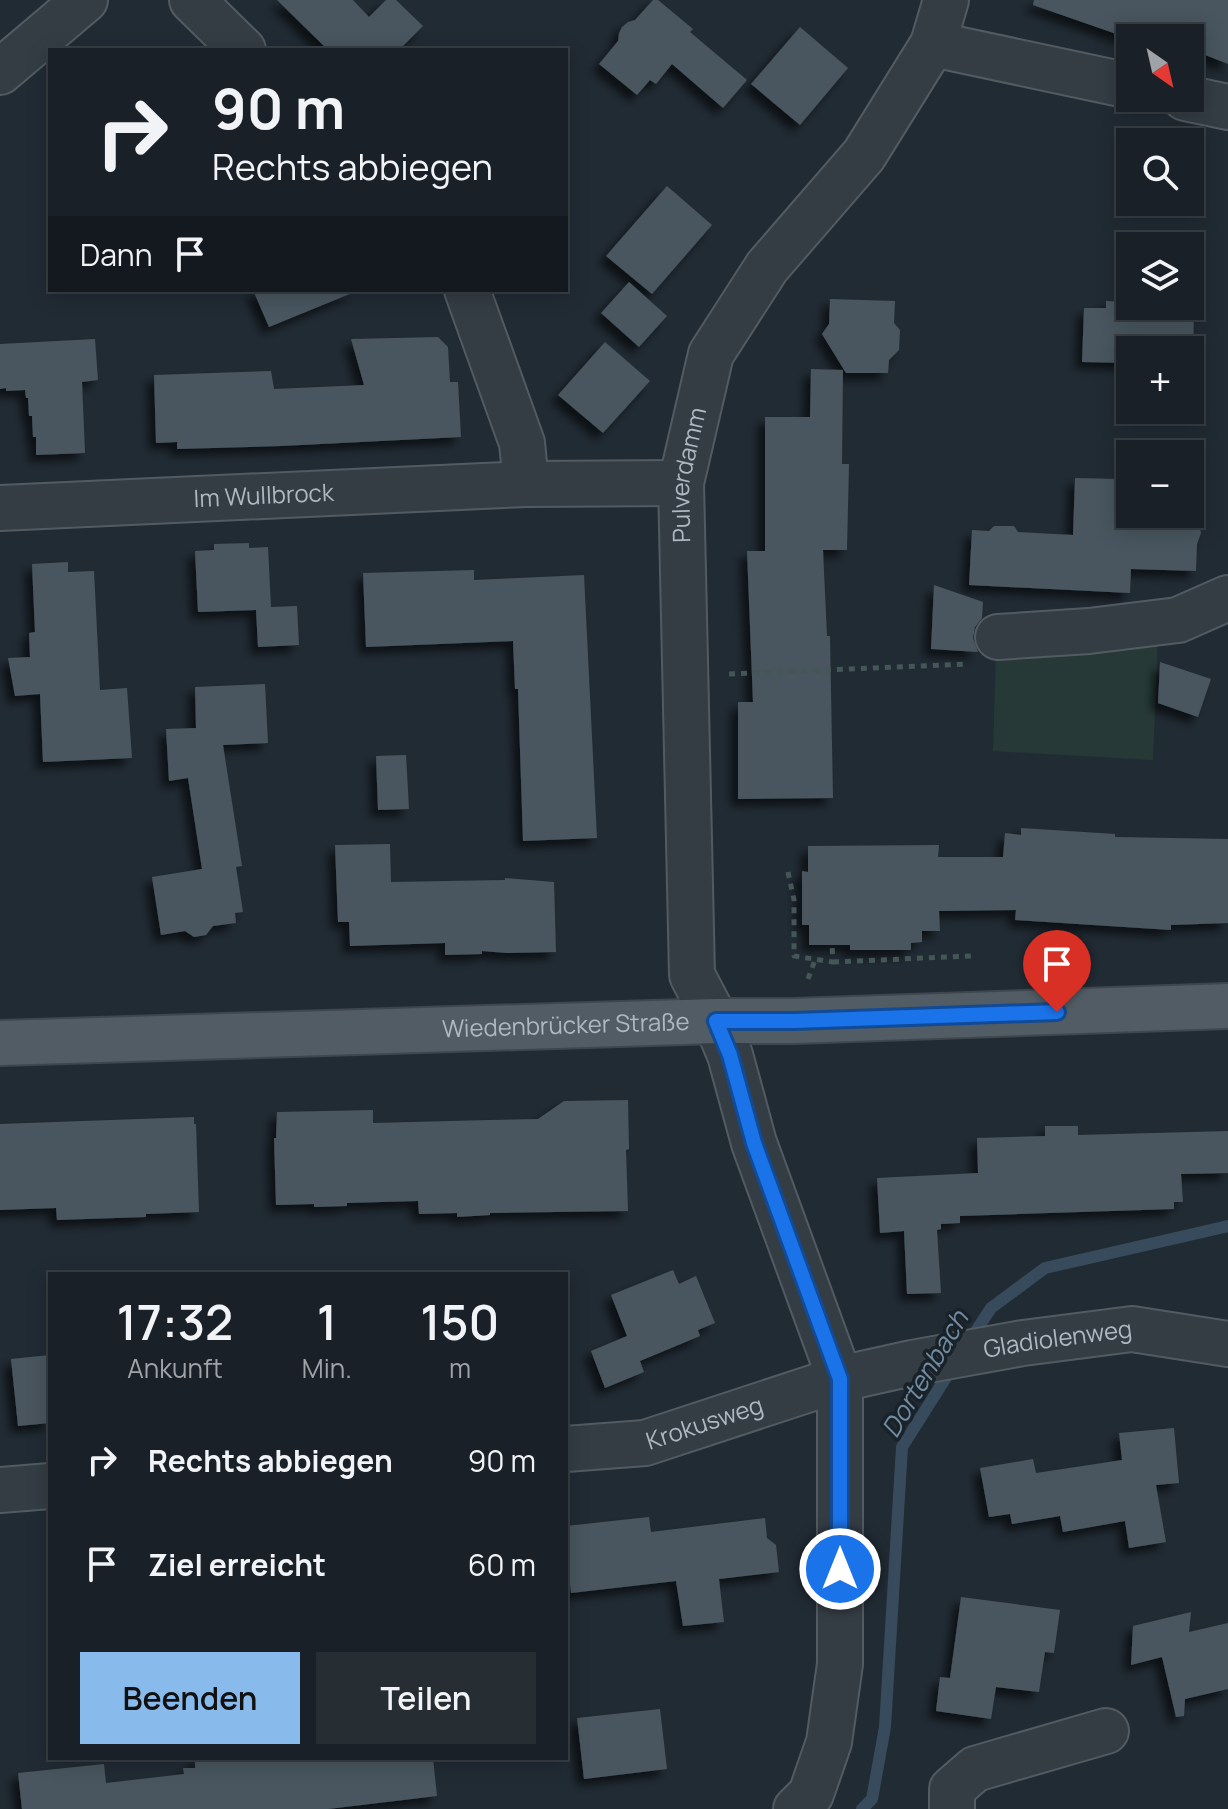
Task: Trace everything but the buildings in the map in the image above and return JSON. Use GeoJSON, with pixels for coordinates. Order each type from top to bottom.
{"type":"FeatureCollection","features":[{"type":"Feature","properties":{"kind":"main road","name":"Wiedenbrücker Straße"},"geometry":{"type":"LineString","coordinates":[[0,1043],[1228,1006]]}},
{"type":"Feature","properties":{"kind":"street"},"geometry":{"type":"LineString","coordinates":[[0,72],[85,0]]}},
{"type":"Feature","properties":{"kind":"street"},"geometry":{"type":"LineString","coordinates":[[192,0],[241,48]]}},
{"type":"Feature","properties":{"kind":"street","name":"Pulverdamm"},"geometry":{"type":"LineString","coordinates":[[840,1379],[754,1143],[730,1055],[692,975],[681,483],[711,354],[767,267],[864,155],[933,44],[946,0]]}},
{"type":"Feature","properties":{"kind":"street"},"geometry":{"type":"LineString","coordinates":[[933,44],[1116,83]]}},
{"type":"Feature","properties":{"kind":"street"},"geometry":{"type":"LineString","coordinates":[[1204,102],[1228,107]]}},
{"type":"Feature","properties":{"kind":"street"},"geometry":{"type":"LineString","coordinates":[[468,292],[522,443],[526,484]]}},
{"type":"Feature","properties":{"kind":"street","name":"Im Wullbrock"},"geometry":{"type":"LineString","coordinates":[[0,508],[526,484],[681,483]]}},
{"type":"Feature","properties":{"kind":"street"},"geometry":{"type":"LineString","coordinates":[[985,650],[1089,631],[1178,620],[1228,598]]}},
{"type":"Feature","properties":{"kind":"street","name":"Gladiolenweg"},"geometry":{"type":"LineString","coordinates":[[840,1379],[1023,1343],[1132,1329],[1228,1344]]}},
{"type":"Feature","properties":{"kind":"street"},"geometry":{"type":"LineString","coordinates":[[796,1809],[811,1794],[829,1742],[840,1664],[840,1379]]}},
{"type":"Feature","properties":{"kind":"street","name":"Krokusweg"},"geometry":{"type":"LineString","coordinates":[[568,1449],[645,1443],[840,1379]]}},
{"type":"Feature","properties":{"kind":"street"},"geometry":{"type":"LineString","coordinates":[[0,1490],[48,1486]]}},
{"type":"Feature","properties":{"kind":"street"},"geometry":{"type":"LineString","coordinates":[[952,1809],[952,1789],[975,1769],[1106,1731]]}},
{"type":"Feature","properties":{"kind":"path"},"geometry":{"type":"LineString","coordinates":[[686,676],[985,650]]}},
{"type":"Feature","properties":{"kind":"path"},"geometry":{"type":"LineString","coordinates":[[788,872],[794,900],[794,956],[833,962],[971,956]]}},
{"type":"Feature","properties":{"kind":"path"},"geometry":{"type":"LineString","coordinates":[[832,945],[833,962]]}},
{"type":"Feature","properties":{"kind":"green space"},"geometry":{"type":"Polygon","coordinates":[[[1158,633],[1153,760],[993,751],[996,651],[1158,633]]]}},
{"type":"Feature","properties":{"kind":"waterway","name":"Dortenbach"},"geometry":{"type":"LineString","coordinates":[[968,1343],[991,1308],[1045,1268],[1228,1226]]}},
{"type":"Feature","properties":{"kind":"waterway","name":"Dortenbach"},"geometry":{"type":"LineString","coordinates":[[862,1809],[872,1799],[885,1727],[902,1447],[952,1368]]}},
{"type":"Feature","properties":{"kind":"route"},"geometry":{"type":"LineString","coordinates":[[840,1569],[840,1379],[754,1143],[730,1055],[716,1021],[1057,1012]]}}]}
